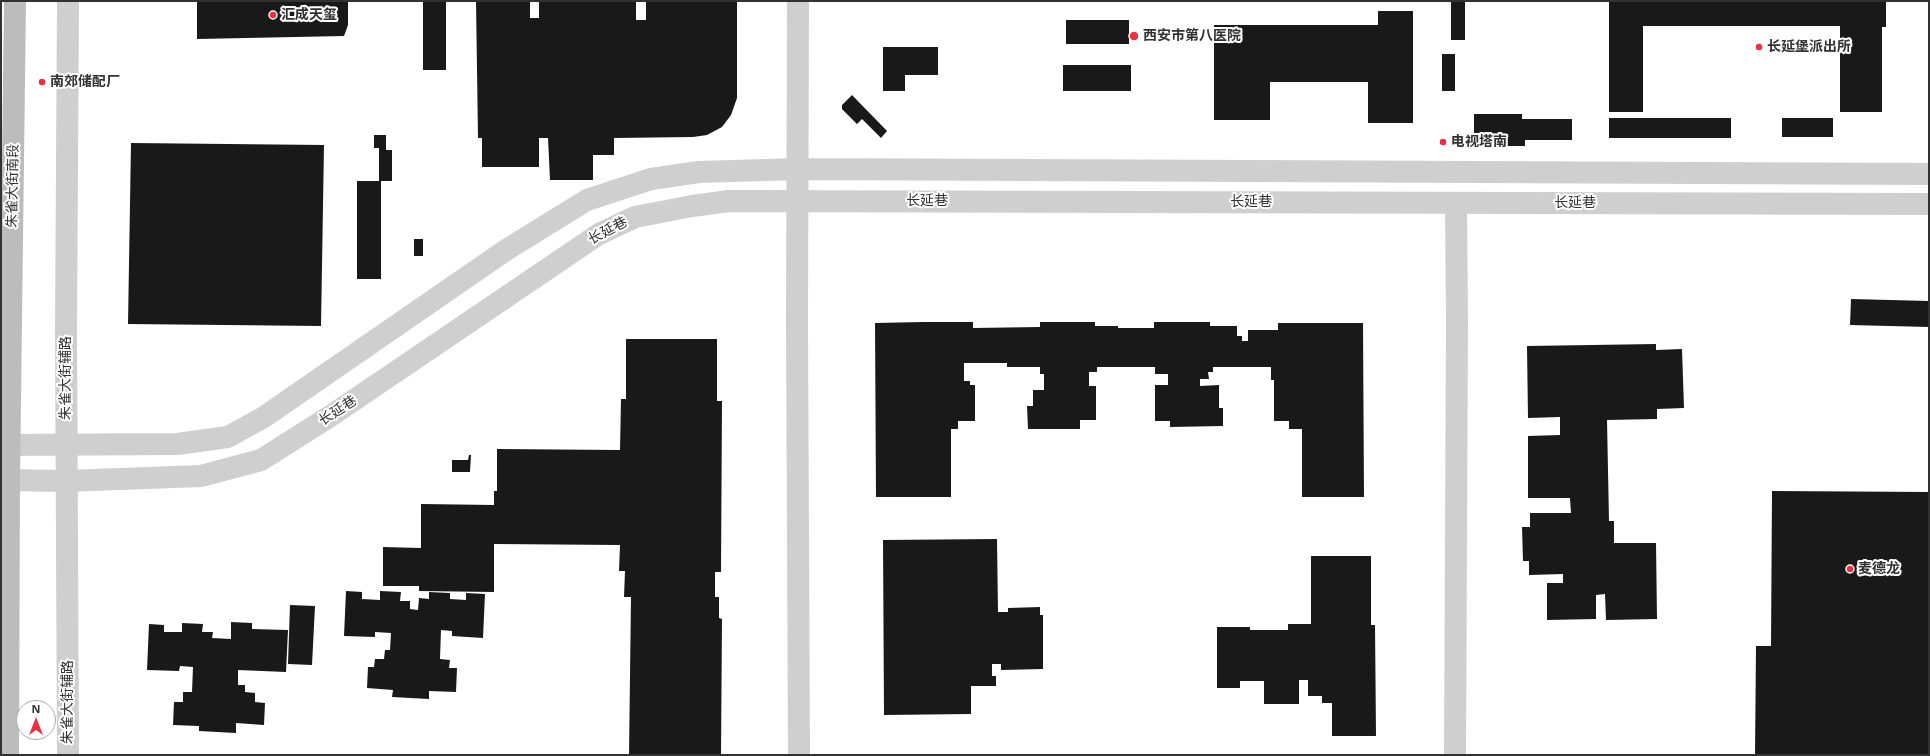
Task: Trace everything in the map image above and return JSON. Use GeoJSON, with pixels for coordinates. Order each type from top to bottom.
{"type":"FeatureCollection","features":[{"type":"Feature","properties":{"kind":"main road","name":"朱雀大街南段"},"geometry":{"type":"LineString","coordinates":[[8,755],[5,480],[15,1]]}},
{"type":"Feature","properties":{"kind":"street","name":"朱雀大街辅路"},"geometry":{"type":"LineString","coordinates":[[68,1],[66,445],[68,755]]}},
{"type":"Feature","properties":{"kind":"street"},"geometry":{"type":"LineString","coordinates":[[798,1],[799,755]]}},
{"type":"Feature","properties":{"kind":"street"},"geometry":{"type":"LineString","coordinates":[[6,445],[177,444],[228,437],[264,417],[506,250],[587,200],[651,179],[699,172],[799,169],[1929,174]]}},
{"type":"Feature","properties":{"kind":"street","name":"长延巷"},"geometry":{"type":"LineString","coordinates":[[5,480],[66,481],[201,476],[261,460],[332,415],[605,231],[635,217],[692,206],[729,201],[1929,204]]}},
{"type":"Feature","properties":{"kind":"street"},"geometry":{"type":"LineString","coordinates":[[1455,755],[1457,320],[1456,203]]}},
{"type":"Feature","properties":{"kind":"building","name":"汇成天玺"},"geometry":{"type":"Polygon","coordinates":[[[197,1],[348,1],[348,25],[344,36],[197,39],[197,1]]]}},
{"type":"Feature","properties":{"kind":"building"},"geometry":{"type":"Polygon","coordinates":[[[423,1],[446,1],[446,70],[423,70],[423,1]]]}},
{"type":"Feature","properties":{"kind":"building"},"geometry":{"type":"Polygon","coordinates":[[[476,1],[530,1],[530,18],[539,18],[539,1],[636,1],[636,20],[646,20],[646,1],[737,1],[737,98],[731,115],[722,127],[707,135],[693,137],[614,138],[614,155],[593,155],[593,180],[550,180],[548,138],[539,138],[539,167],[482,167],[482,138],[478,138],[476,1]]]}},
{"type":"Feature","properties":{"kind":"building"},"geometry":{"type":"Polygon","coordinates":[[[1451,1],[1465,1],[1465,40],[1451,40],[1451,1]]]}},
{"type":"Feature","properties":{"kind":"building"},"geometry":{"type":"Polygon","coordinates":[[[1609,1],[1886,1],[1886,27],[1882,27],[1882,112],[1840,112],[1840,26],[1643,26],[1643,112],[1609,112],[1609,1]]]}},
{"type":"Feature","properties":{"kind":"building"},"geometry":{"type":"Polygon","coordinates":[[[1378,11],[1413,11],[1413,123],[1368,123],[1368,82],[1270,82],[1270,120],[1214,120],[1214,25],[1378,25],[1378,11]]]}},
{"type":"Feature","properties":{"kind":"building"},"geometry":{"type":"Polygon","coordinates":[[[1066,20],[1129,20],[1129,44],[1066,44],[1066,20]]]}},
{"type":"Feature","properties":{"kind":"building"},"geometry":{"type":"Polygon","coordinates":[[[883,47],[938,47],[938,75],[905,75],[905,91],[883,91],[883,47]]]}},
{"type":"Feature","properties":{"kind":"building"},"geometry":{"type":"Polygon","coordinates":[[[1442,54],[1455,54],[1455,91],[1442,91],[1442,54]]]}},
{"type":"Feature","properties":{"kind":"building"},"geometry":{"type":"Polygon","coordinates":[[[1063,65],[1131,65],[1131,91],[1063,91],[1063,65]]]}},
{"type":"Feature","properties":{"kind":"building"},"geometry":{"type":"Polygon","coordinates":[[[852,95],[887,131],[881,138],[862,119],[857,124],[842,109],[842,105],[852,95]]]}},
{"type":"Feature","properties":{"kind":"building"},"geometry":{"type":"Polygon","coordinates":[[[1474,114],[1522,114],[1522,119],[1572,119],[1572,140],[1525,140],[1525,146],[1474,146],[1474,114]]]}},
{"type":"Feature","properties":{"kind":"building"},"geometry":{"type":"Polygon","coordinates":[[[1609,118],[1731,118],[1731,138],[1609,138],[1609,118]]]}},
{"type":"Feature","properties":{"kind":"building"},"geometry":{"type":"Polygon","coordinates":[[[1782,118],[1833,118],[1833,137],[1782,137],[1782,118]]]}},
{"type":"Feature","properties":{"kind":"building"},"geometry":{"type":"Polygon","coordinates":[[[374,135],[386,135],[386,150],[392,150],[392,181],[381,181],[381,279],[357,279],[357,181],[379,181],[379,148],[374,148],[374,135]]]}},
{"type":"Feature","properties":{"kind":"building"},"geometry":{"type":"Polygon","coordinates":[[[131,143],[324,145],[321,326],[128,324],[131,143]]]}},
{"type":"Feature","properties":{"kind":"building"},"geometry":{"type":"Polygon","coordinates":[[[414,239],[423,239],[423,256],[414,256],[414,239]]]}},
{"type":"Feature","properties":{"kind":"building"},"geometry":{"type":"Polygon","coordinates":[[[1851,299],[1929,301],[1929,327],[1850,325],[1851,299]]]}},
{"type":"Feature","properties":{"kind":"building"},"geometry":{"type":"Polygon","coordinates":[[[973,322],[973,328],[1040,327],[1040,322],[1095,322],[1095,326],[1118,326],[1118,328],[1154,328],[1154,322],[1210,322],[1210,326],[1237,326],[1237,336],[1242,336],[1242,341],[1248,341],[1248,330],[1278,330],[1278,323],[1363,323],[1364,497],[1302,497],[1302,429],[1289,429],[1289,421],[1274,421],[1274,380],[1271,380],[1271,367],[1213,367],[1213,372],[1208,372],[1209,379],[1200,379],[1200,386],[1219,385],[1219,408],[1223,408],[1223,426],[1170,427],[1170,421],[1155,421],[1155,385],[1168,385],[1168,374],[1155,374],[1155,367],[1097,367],[1097,372],[1089,372],[1089,386],[1096,386],[1096,420],[1080,420],[1080,429],[1028,429],[1027,406],[1033,406],[1033,390],[1044,390],[1044,374],[1040,374],[1040,367],[1007,367],[1007,363],[964,363],[964,381],[970,381],[970,385],[975,385],[975,421],[958,421],[958,429],[951,429],[951,497],[876,497],[875,323],[973,322]]]}},
{"type":"Feature","properties":{"kind":"building"},"geometry":{"type":"Polygon","coordinates":[[[626,339],[717,339],[717,401],[722,401],[721,572],[715,572],[715,597],[719,597],[719,618],[722,619],[721,755],[629,755],[631,597],[624,597],[625,571],[619,571],[620,545],[494,544],[494,592],[419,591],[419,586],[383,586],[383,547],[421,548],[421,504],[494,505],[494,491],[497,491],[497,449],[620,450],[621,399],[626,399],[626,339]]]}},
{"type":"Feature","properties":{"kind":"building"},"geometry":{"type":"Polygon","coordinates":[[[1656,344],[1656,350],[1682,349],[1684,408],[1657,409],[1657,419],[1607,420],[1609,521],[1614,521],[1614,543],[1656,543],[1657,619],[1606,620],[1605,594],[1596,595],[1596,619],[1547,620],[1547,583],[1563,583],[1563,574],[1529,575],[1529,561],[1523,561],[1522,527],[1530,527],[1530,513],[1571,513],[1570,498],[1528,498],[1528,436],[1560,435],[1560,417],[1528,418],[1527,346],[1656,344]]]}},
{"type":"Feature","properties":{"kind":"building"},"geometry":{"type":"Polygon","coordinates":[[[469,455],[471,455],[470,472],[452,472],[452,460],[468,460],[469,455]]]}},
{"type":"Feature","properties":{"kind":"building","name":"麦德龙"},"geometry":{"type":"Polygon","coordinates":[[[1772,491],[1929,492],[1929,755],[1755,755],[1756,646],[1771,646],[1772,491]]]}},
{"type":"Feature","properties":{"kind":"building"},"geometry":{"type":"Polygon","coordinates":[[[997,539],[998,612],[1008,612],[1008,608],[1040,607],[1040,615],[1043,615],[1043,669],[1001,670],[1001,664],[992,664],[992,676],[996,676],[996,686],[971,686],[971,714],[884,715],[883,540],[997,539]]]}},
{"type":"Feature","properties":{"kind":"building"},"geometry":{"type":"Polygon","coordinates":[[[1311,556],[1371,556],[1371,625],[1375,625],[1376,736],[1332,736],[1332,703],[1322,703],[1322,696],[1308,696],[1308,680],[1299,680],[1299,704],[1264,704],[1264,681],[1240,681],[1240,688],[1217,688],[1217,627],[1250,627],[1250,630],[1288,630],[1288,624],[1311,624],[1311,556]]]}},
{"type":"Feature","properties":{"kind":"building"},"geometry":{"type":"Polygon","coordinates":[[[346,591],[362,592],[362,599],[380,600],[380,591],[401,592],[400,601],[410,601],[410,609],[418,610],[419,598],[429,599],[429,592],[450,593],[450,599],[466,600],[466,593],[485,594],[483,638],[452,636],[452,631],[441,630],[440,659],[450,660],[449,668],[457,668],[456,692],[429,691],[429,699],[392,697],[393,690],[367,688],[368,667],[374,667],[375,659],[384,659],[385,650],[390,650],[391,633],[375,632],[375,637],[344,636],[346,591]]]}},
{"type":"Feature","properties":{"kind":"building"},"geometry":{"type":"Polygon","coordinates":[[[290,605],[315,606],[312,665],[288,664],[290,605]]]}},
{"type":"Feature","properties":{"kind":"building"},"geometry":{"type":"Polygon","coordinates":[[[231,622],[252,623],[252,629],[288,630],[286,672],[238,670],[238,685],[245,685],[245,692],[255,693],[255,702],[265,703],[264,725],[236,723],[236,733],[199,731],[199,726],[173,725],[174,702],[183,702],[183,692],[192,692],[193,667],[180,666],[179,671],[147,670],[149,624],[164,625],[164,632],[182,632],[182,623],[203,624],[202,632],[213,632],[212,638],[231,639],[231,622]]]}},
{"type":"Feature","properties":{"kind":"place","name":"汇成天玺"},"geometry":{"type":"Point","coordinates":[273,15]}},
{"type":"Feature","properties":{"kind":"place","name":"西安市第八医院"},"geometry":{"type":"Point","coordinates":[1134,36]}},
{"type":"Feature","properties":{"kind":"place","name":"长延堡派出所"},"geometry":{"type":"Point","coordinates":[1759,47]}},
{"type":"Feature","properties":{"kind":"place","name":"南郊储配厂"},"geometry":{"type":"Point","coordinates":[42,82]}},
{"type":"Feature","properties":{"kind":"place","name":"电视塔南"},"geometry":{"type":"Point","coordinates":[1443,142]}},
{"type":"Feature","properties":{"kind":"place","name":"麦德龙"},"geometry":{"type":"Point","coordinates":[1850,569]}}]}
